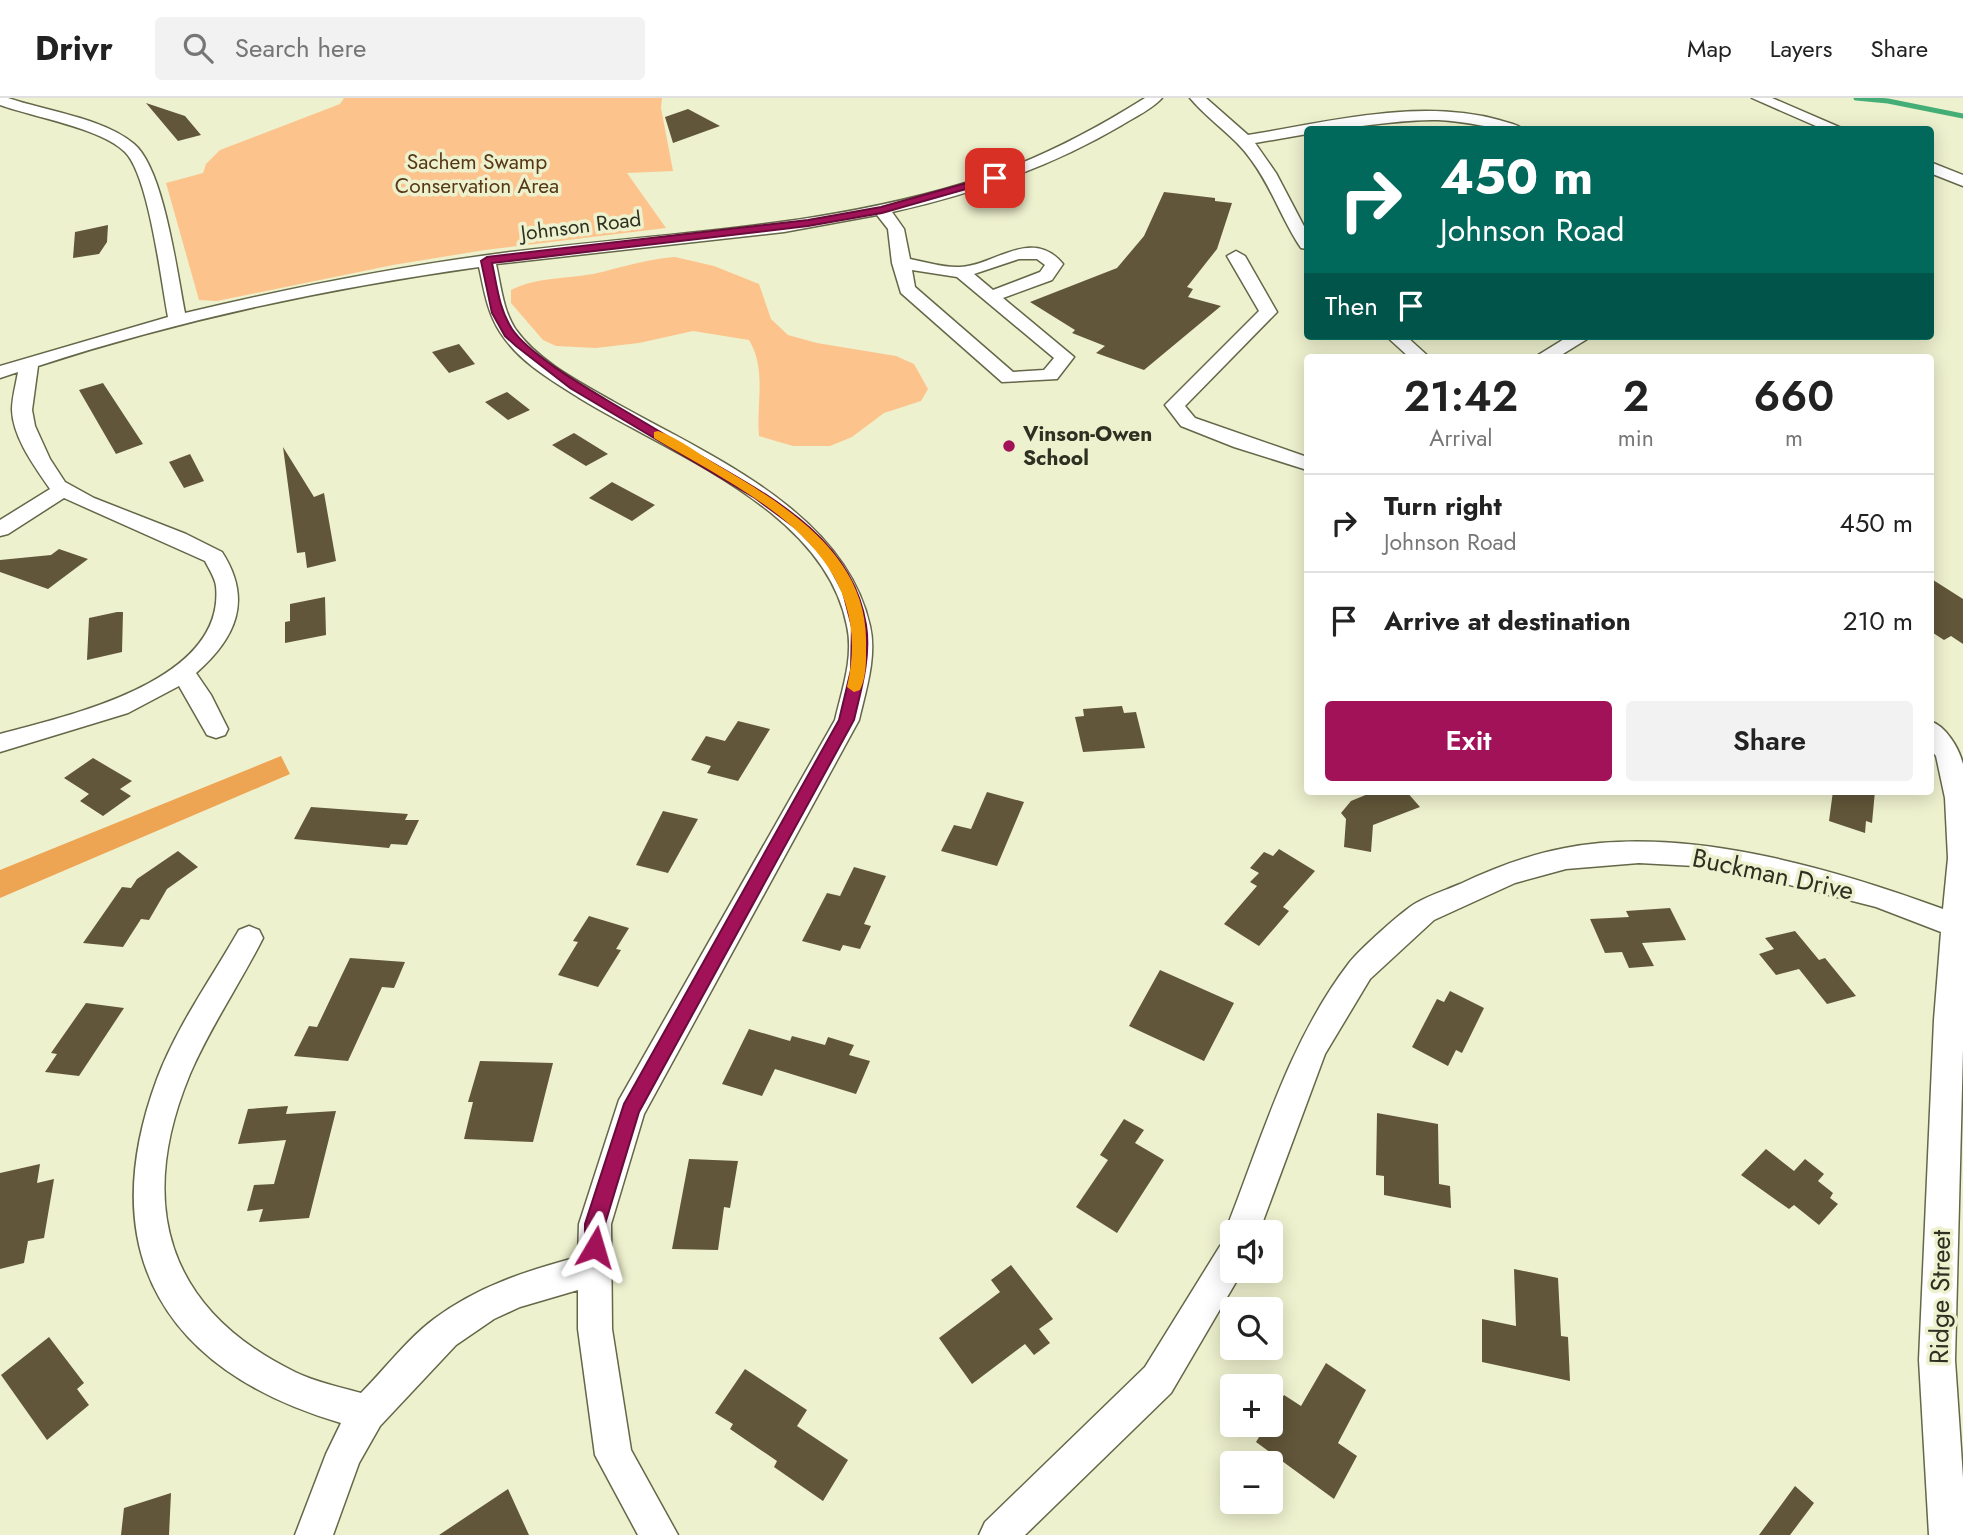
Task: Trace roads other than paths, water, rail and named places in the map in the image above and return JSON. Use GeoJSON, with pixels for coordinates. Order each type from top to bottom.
{"type":"FeatureCollection","features":[{"type":"Feature","properties":{"kind":"street","name":"Johnson Road"},"geometry":{"type":"LineString","coordinates":[[0,372],[178,321],[321,288],[487,261],[797,225],[882,210],[988,181],[1056,154],[1155,98]]}},
{"type":"Feature","properties":{"kind":"street"},"geometry":{"type":"LineString","coordinates":[[1197,98],[1246,140],[1261,160],[1304,240]]}},
{"type":"Feature","properties":{"kind":"street"},"geometry":{"type":"LineString","coordinates":[[1762,98],[1829,126]]}},
{"type":"Feature","properties":{"kind":"street"},"geometry":{"type":"LineString","coordinates":[[0,100],[107,135],[132,149],[153,195],[178,321]]}},
{"type":"Feature","properties":{"kind":"street"},"geometry":{"type":"LineString","coordinates":[[1334,126],[1412,114],[1465,117],[1501,126]]}},
{"type":"Feature","properties":{"kind":"street"},"geometry":{"type":"LineString","coordinates":[[1246,140],[1304,131]]}},
{"type":"Feature","properties":{"kind":"street"},"geometry":{"type":"LineString","coordinates":[[1934,169],[1963,181]]}},
{"type":"Feature","properties":{"kind":"street"},"geometry":{"type":"LineString","coordinates":[[882,210],[896,229],[901,262],[907,289],[1009,378],[1050,375],[1065,357],[962,273],[901,262]]}},
{"type":"Feature","properties":{"kind":"street"},"geometry":{"type":"LineString","coordinates":[[962,273],[1017,254],[1041,254],[1055,264],[1046,276],[992,296]]}},
{"type":"Feature","properties":{"kind":"street"},"geometry":{"type":"LineString","coordinates":[[1236,256],[1268,312],[1175,405],[1188,422],[1241,443],[1304,463]]}},
{"type":"Feature","properties":{"kind":"street"},"geometry":{"type":"LineString","coordinates":[[487,261],[497,313],[509,333],[531,354],[574,386],[759,496],[801,526],[830,556],[850,592],[859,627],[858,670],[847,720],[630,1110],[595,1224],[594,1329],[613,1455],[659,1535]]}},
{"type":"Feature","properties":{"kind":"street"},"geometry":{"type":"LineString","coordinates":[[1400,340],[1416,354]]}},
{"type":"Feature","properties":{"kind":"street"},"geometry":{"type":"LineString","coordinates":[[1550,354],[1576,340]]}},
{"type":"Feature","properties":{"kind":"street"},"geometry":{"type":"LineString","coordinates":[[0,743],[101,715],[172,681],[209,649],[225,619],[227,584],[214,557],[178,539],[87,502],[58,485],[40,459],[25,426],[22,410],[29,362]]}},
{"type":"Feature","properties":{"kind":"street"},"geometry":{"type":"LineString","coordinates":[[0,529],[64,489]]}},
{"type":"Feature","properties":{"kind":"street"},"geometry":{"type":"LineString","coordinates":[[182,672],[199,695],[216,729]]}},
{"type":"Feature","properties":{"kind":"street","name":"Ridge Street"},"geometry":{"type":"LineString","coordinates":[[1934,735],[1948,754],[1958,798],[1961,858],[1961,925],[1944,1120],[1937,1360],[1948,1535]]}},
{"type":"Feature","properties":{"kind":"street","name":"Buckman Drive"},"geometry":{"type":"LineString","coordinates":[[1247,1220],[1312,1049],[1360,970],[1424,912],[1507,874],[1566,858],[1639,852],[1695,855],[1755,865],[1868,894],[1961,925]]}},
{"type":"Feature","properties":{"kind":"street"},"geometry":{"type":"LineString","coordinates":[[249,938],[174,1075],[154,1132],[148,1182],[154,1248],[167,1283],[213,1343],[282,1385],[367,1413]]}},
{"type":"Feature","properties":{"kind":"street"},"geometry":{"type":"LineString","coordinates":[[314,1535],[344,1454],[367,1413],[444,1334],[482,1307],[516,1291],[595,1269]]}},
{"type":"Feature","properties":{"kind":"street"},"geometry":{"type":"LineString","coordinates":[[998,1535],[1158,1380],[1220,1278]]}},
{"type":"Feature","properties":{"kind":"waterway"},"geometry":{"type":"LineString","coordinates":[[1856,98],[1888,101],[1963,116]]}},
{"type":"Feature","properties":{"kind":"place","name":"Vinson-Owen School"},"geometry":{"type":"Point","coordinates":[1009,446]}},
{"type":"Feature","properties":{"kind":"park label","name":"Sachem Swamp Conservation Area"},"geometry":{"type":"Point","coordinates":[477,174]}}]}
